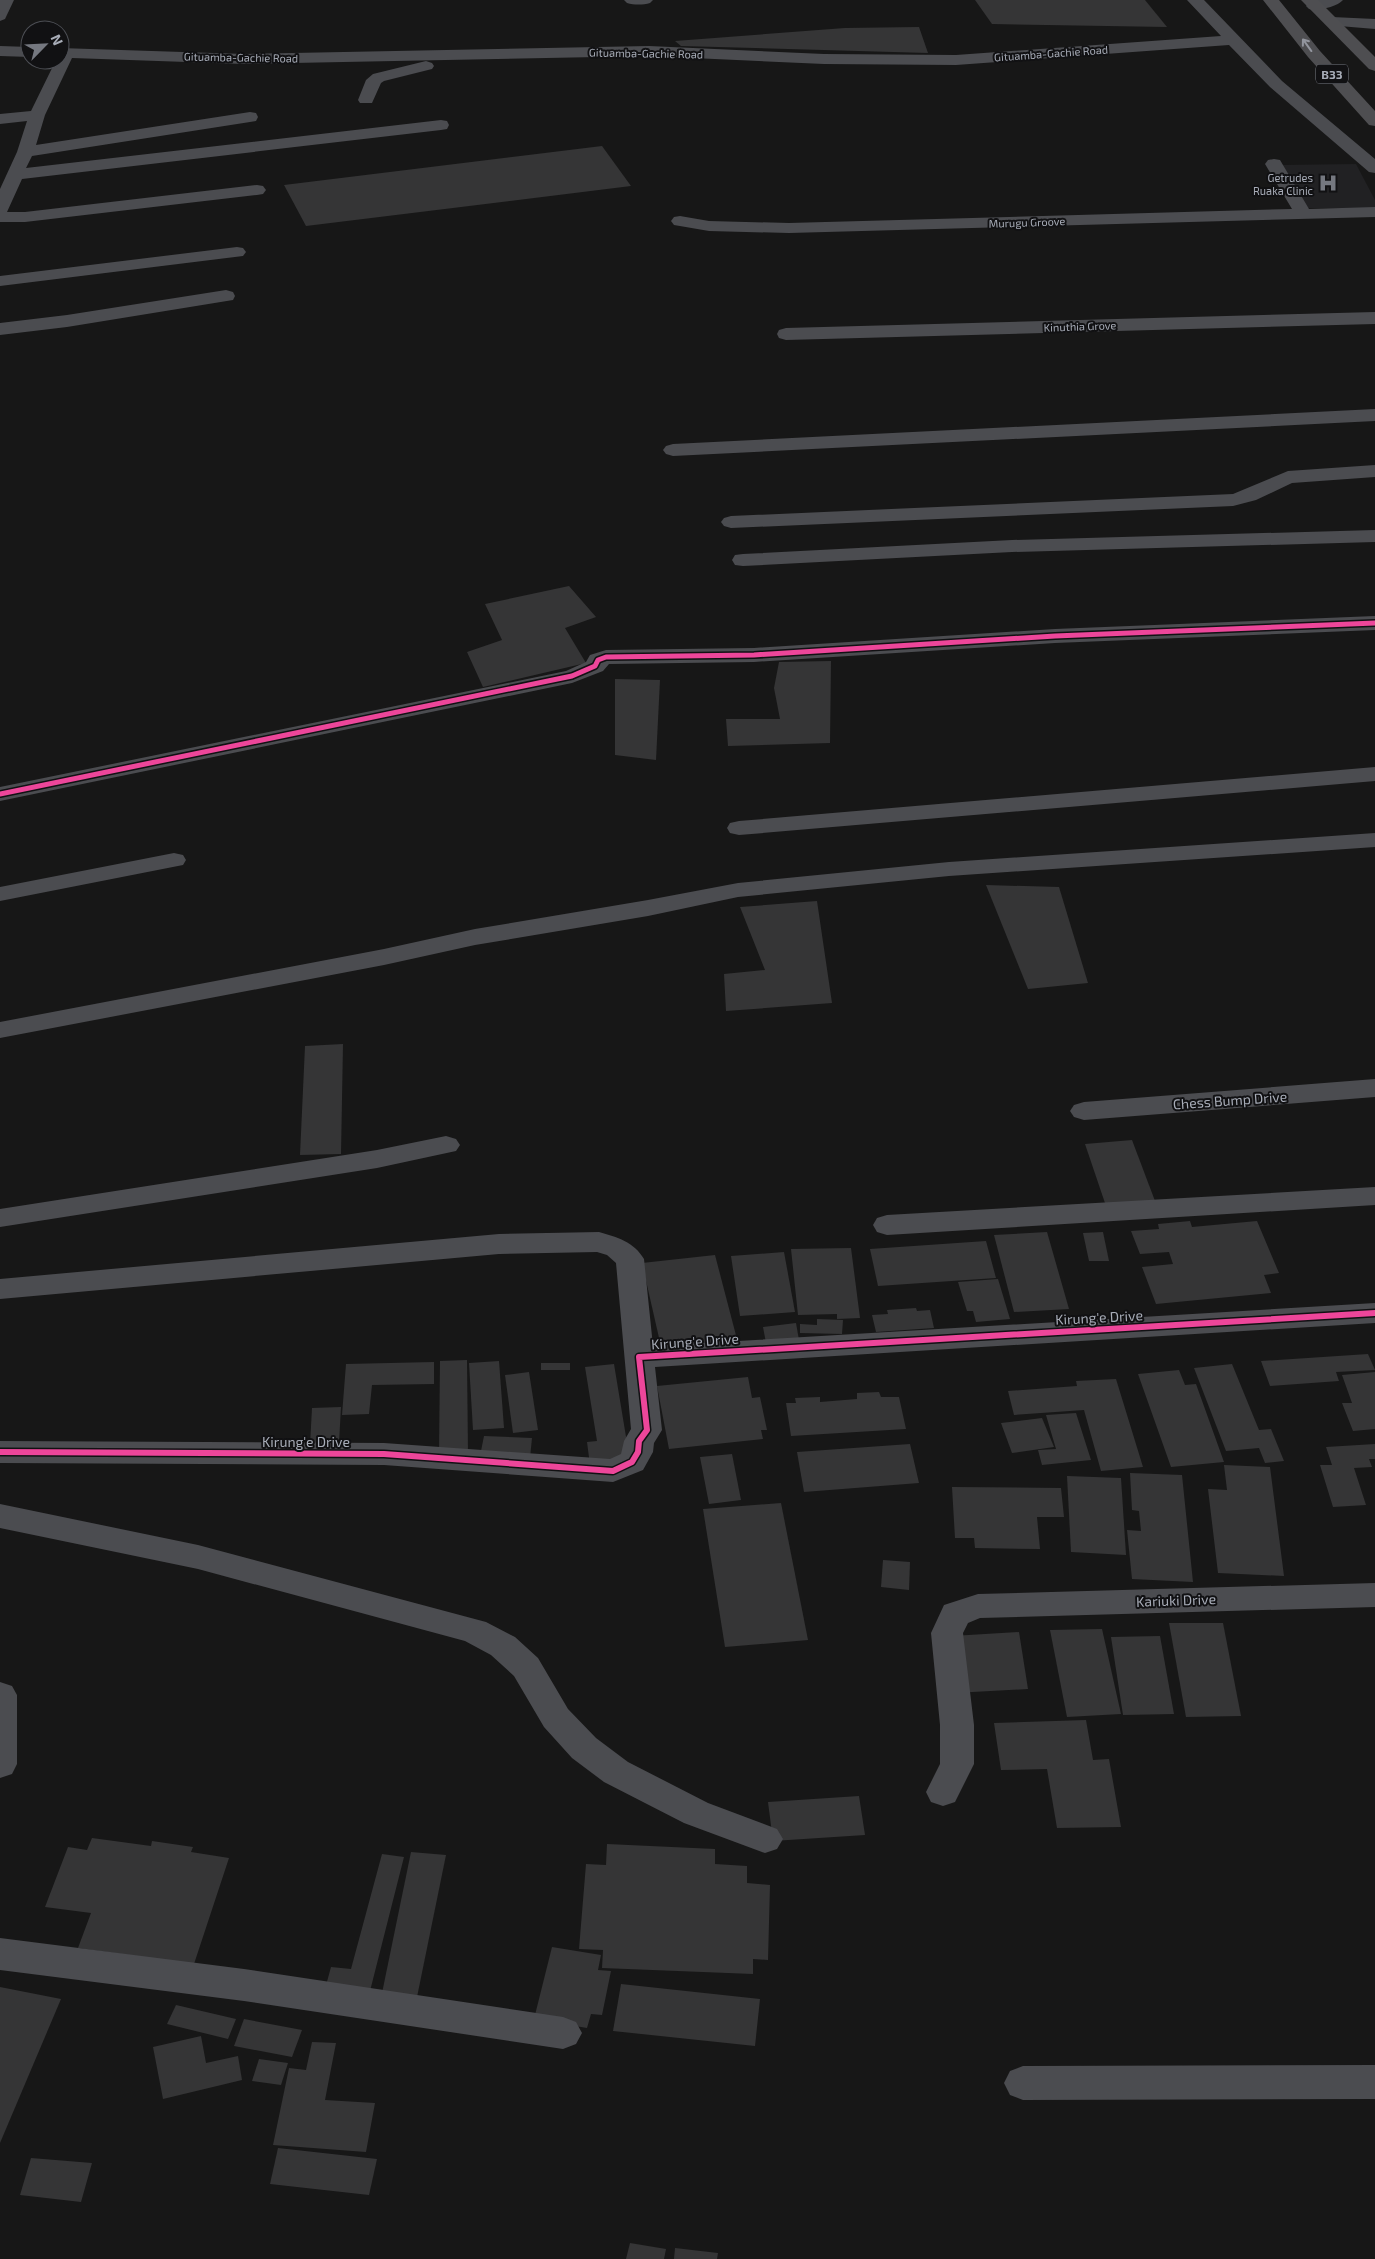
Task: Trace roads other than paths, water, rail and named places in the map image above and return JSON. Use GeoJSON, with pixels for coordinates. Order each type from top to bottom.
{"type":"FeatureCollection","features":[{"type":"Feature","properties":{"kind":"highway","name":"B33"},"geometry":{"type":"LineString","coordinates":[[1271,0],[1314,54],[1375,121]]}},
{"type":"Feature","properties":{"kind":"highway","name":"B33"},"geometry":{"type":"LineString","coordinates":[[1312,3],[1375,66]]}},
{"type":"Feature","properties":{"kind":"street"},"geometry":{"type":"LineString","coordinates":[[0,16],[7,0]]}},
{"type":"Feature","properties":{"kind":"street"},"geometry":{"type":"LineString","coordinates":[[632,0],[644,0]]}},
{"type":"Feature","properties":{"kind":"street"},"geometry":{"type":"LineString","coordinates":[[1195,0],[1276,84],[1375,168]]}},
{"type":"Feature","properties":{"kind":"street"},"geometry":{"type":"LineString","coordinates":[[1312,3],[1335,0]]}},
{"type":"Feature","properties":{"kind":"street"},"geometry":{"type":"LineString","coordinates":[[1332,22],[1375,24]]}},
{"type":"Feature","properties":{"kind":"street","name":"Gituamba-Gachie Road"},"geometry":{"type":"LineString","coordinates":[[70,53],[244,59],[649,51],[824,59],[956,60],[1232,40]]}},
{"type":"Feature","properties":{"kind":"street"},"geometry":{"type":"LineString","coordinates":[[0,51],[20,52]]}},
{"type":"Feature","properties":{"kind":"street"},"geometry":{"type":"LineString","coordinates":[[366,100],[374,80],[379,77],[426,66],[433,54]]}},
{"type":"Feature","properties":{"kind":"street"},"geometry":{"type":"LineString","coordinates":[[0,210],[57,70]]}},
{"type":"Feature","properties":{"kind":"street"},"geometry":{"type":"LineString","coordinates":[[0,119],[37,115]]}},
{"type":"Feature","properties":{"kind":"street"},"geometry":{"type":"LineString","coordinates":[[25,152],[250,117]]}},
{"type":"Feature","properties":{"kind":"street"},"geometry":{"type":"LineString","coordinates":[[14,175],[441,125]]}},
{"type":"Feature","properties":{"kind":"street"},"geometry":{"type":"LineString","coordinates":[[1274,164],[1304,214]]}},
{"type":"Feature","properties":{"kind":"street"},"geometry":{"type":"LineString","coordinates":[[0,216],[26,217],[257,190]]}},
{"type":"Feature","properties":{"kind":"street","name":"Murugu Groove"},"geometry":{"type":"LineString","coordinates":[[680,221],[709,226],[788,228],[1375,212]]}},
{"type":"Feature","properties":{"kind":"street"},"geometry":{"type":"LineString","coordinates":[[0,281],[237,252]]}},
{"type":"Feature","properties":{"kind":"street"},"geometry":{"type":"LineString","coordinates":[[0,329],[67,321],[226,296]]}},
{"type":"Feature","properties":{"kind":"street","name":"Kinuthia Grove"},"geometry":{"type":"LineString","coordinates":[[786,334],[1375,318]]}},
{"type":"Feature","properties":{"kind":"street"},"geometry":{"type":"LineString","coordinates":[[673,450],[1375,415]]}},
{"type":"Feature","properties":{"kind":"street"},"geometry":{"type":"LineString","coordinates":[[731,522],[1233,500],[1249,496],[1288,477],[1375,471]]}},
{"type":"Feature","properties":{"kind":"street"},"geometry":{"type":"LineString","coordinates":[[743,560],[1022,546],[1375,536]]}},
{"type":"Feature","properties":{"kind":"street"},"geometry":{"type":"LineString","coordinates":[[0,794],[572,676],[595,666],[598,660],[606,657],[754,655],[1055,636],[1375,622]]}},
{"type":"Feature","properties":{"kind":"street"},"geometry":{"type":"LineString","coordinates":[[739,828],[1375,774]]}},
{"type":"Feature","properties":{"kind":"street"},"geometry":{"type":"LineString","coordinates":[[0,1030],[384,957],[475,937],[648,908],[738,890],[949,868],[1375,840]]}},
{"type":"Feature","properties":{"kind":"street"},"geometry":{"type":"LineString","coordinates":[[0,894],[174,860]]}},
{"type":"Feature","properties":{"kind":"street","name":"Chess Bump Drive"},"geometry":{"type":"LineString","coordinates":[[1084,1111],[1375,1088]]}},
{"type":"Feature","properties":{"kind":"street"},"geometry":{"type":"LineString","coordinates":[[0,1218],[377,1159],[446,1145]]}},
{"type":"Feature","properties":{"kind":"street"},"geometry":{"type":"LineString","coordinates":[[887,1225],[1375,1196]]}},
{"type":"Feature","properties":{"kind":"street"},"geometry":{"type":"LineString","coordinates":[[0,1289],[499,1244],[599,1242],[617,1248],[630,1260],[639,1357]]}},
{"type":"Feature","properties":{"kind":"street","name":"Kirung'e Drive"},"geometry":{"type":"LineString","coordinates":[[0,1452],[384,1454],[612,1471],[632,1462],[638,1452],[639,1441],[647,1430],[639,1357],[1375,1313]]}},
{"type":"Feature","properties":{"kind":"street"},"geometry":{"type":"LineString","coordinates":[[0,1516],[198,1557],[474,1631],[503,1646],[526,1667],[556,1718],[584,1748],[616,1772],[696,1813],[765,1839]]}},
{"type":"Feature","properties":{"kind":"street","name":"Kariuki Drive"},"geometry":{"type":"LineString","coordinates":[[943,1792],[957,1764],[957,1725],[947,1633],[956,1614],[978,1606],[1375,1595]]}},
{"type":"Feature","properties":{"kind":"street"},"geometry":{"type":"LineString","coordinates":[[0,1695],[0,1764]]}},
{"type":"Feature","properties":{"kind":"street"},"geometry":{"type":"LineString","coordinates":[[0,1954],[244,1985],[562,2033]]}},
{"type":"Feature","properties":{"kind":"street"},"geometry":{"type":"LineString","coordinates":[[1023,2083],[1375,2082]]}},
{"type":"Feature","properties":{"kind":"place","name":"Getrudes Ruaka Clinic"},"geometry":{"type":"Point","coordinates":[1328,183]}}]}
